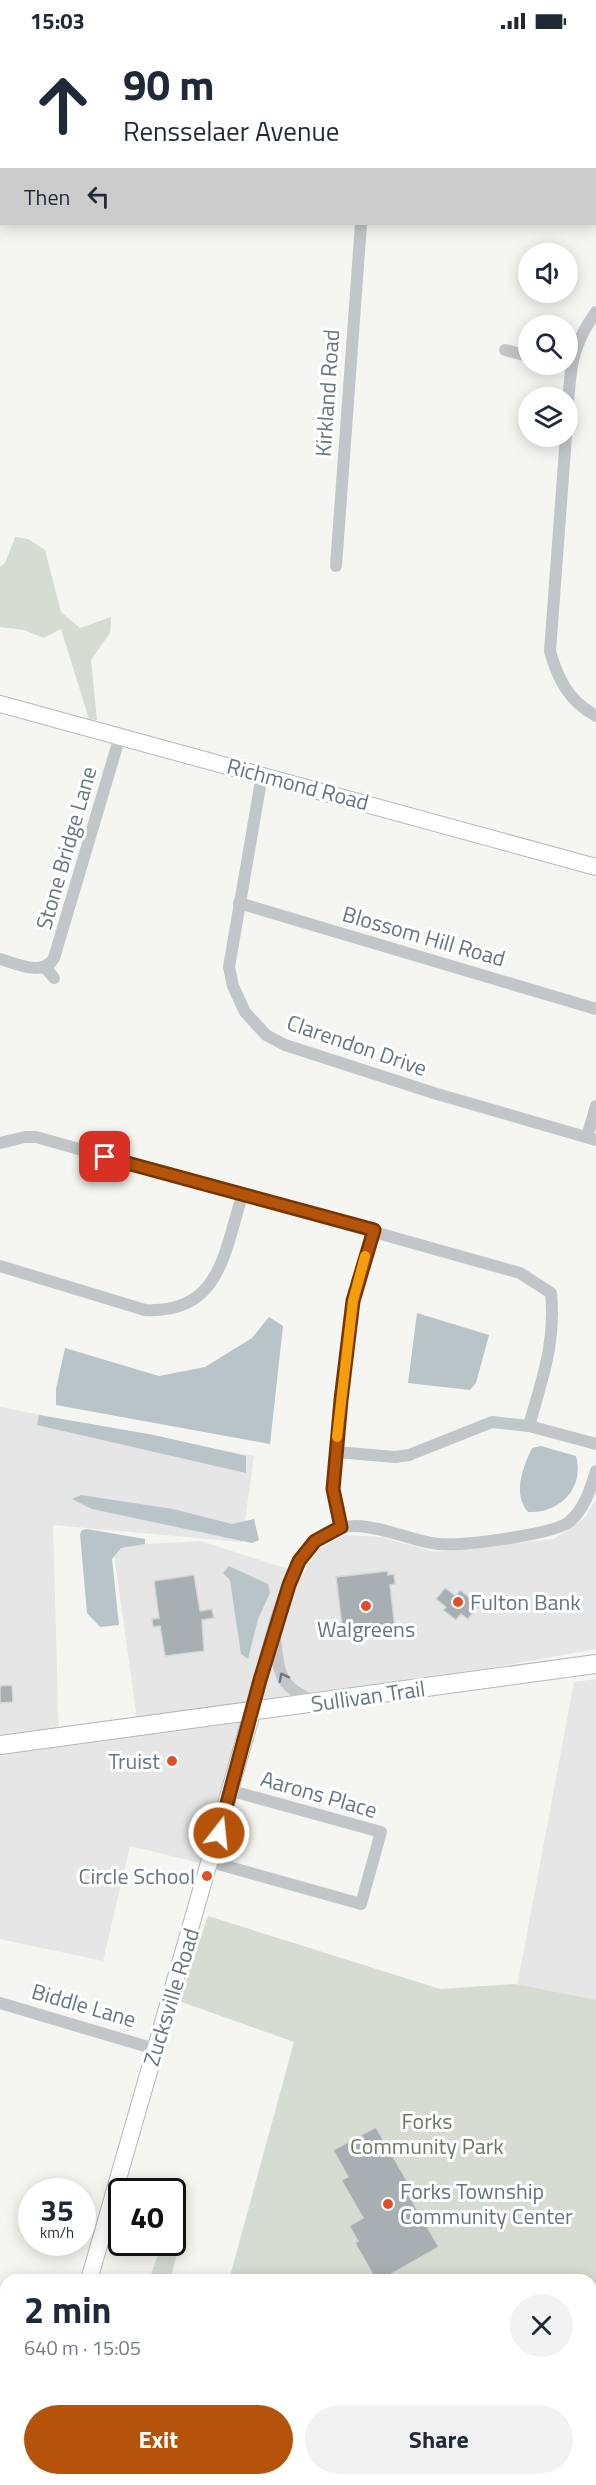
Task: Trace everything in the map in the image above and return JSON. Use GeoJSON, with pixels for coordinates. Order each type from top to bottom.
{"type":"FeatureCollection","features":[{"type":"Feature","properties":{"kind":"main road","name":"Sullivan Trail"},"geometry":{"type":"LineString","coordinates":[[0,1745],[252,1713],[596,1664]]}},
{"type":"Feature","properties":{"kind":"street","name":"Kirkland Road"},"geometry":{"type":"LineString","coordinates":[[336,566],[361,225]]}},
{"type":"Feature","properties":{"kind":"street"},"geometry":{"type":"LineString","coordinates":[[578,339],[596,312]]}},
{"type":"Feature","properties":{"kind":"street"},"geometry":{"type":"LineString","coordinates":[[505,350],[518,353]]}},
{"type":"Feature","properties":{"kind":"street"},"geometry":{"type":"LineString","coordinates":[[565,447],[550,637],[553,662],[569,696],[596,716]]}},
{"type":"Feature","properties":{"kind":"street","name":"Richmond Road"},"geometry":{"type":"LineString","coordinates":[[0,704],[596,867]]}},
{"type":"Feature","properties":{"kind":"street","name":"Stone Bridge Lane"},"geometry":{"type":"LineString","coordinates":[[45,967],[50,965],[58,950],[120,736]]}},
{"type":"Feature","properties":{"kind":"street","name":"Clarendon Drive"},"geometry":{"type":"LineString","coordinates":[[262,775],[229,967],[238,1000],[255,1025],[266,1035],[285,1045],[417,1088],[591,1139]]}},
{"type":"Feature","properties":{"kind":"street","name":"Blossom Hill Road"},"geometry":{"type":"LineString","coordinates":[[239,903],[596,1009]]}},
{"type":"Feature","properties":{"kind":"street"},"geometry":{"type":"LineString","coordinates":[[0,959],[34,968],[45,967],[54,978]]}},
{"type":"Feature","properties":{"kind":"street"},"geometry":{"type":"LineString","coordinates":[[591,1139],[596,1106]]}},
{"type":"Feature","properties":{"kind":"street"},"geometry":{"type":"LineString","coordinates":[[0,1143],[25,1137],[36,1137],[508,1268],[528,1277],[551,1293],[553,1339],[529,1426]]}},
{"type":"Feature","properties":{"kind":"street"},"geometry":{"type":"LineString","coordinates":[[0,1266],[145,1310],[167,1311],[187,1305],[213,1282],[242,1196]]}},
{"type":"Feature","properties":{"kind":"street"},"geometry":{"type":"LineString","coordinates":[[341,1527],[333,1489],[336,1452],[353,1301],[374,1230]]}},
{"type":"Feature","properties":{"kind":"street"},"geometry":{"type":"LineString","coordinates":[[336,1452],[395,1457],[409,1455],[476,1426],[492,1422],[529,1426],[596,1444]]}},
{"type":"Feature","properties":{"kind":"street"},"geometry":{"type":"LineString","coordinates":[[252,1713],[274,1630],[299,1561],[315,1541],[341,1527],[370,1526],[439,1544],[466,1544],[541,1532],[571,1521],[588,1496],[596,1471]]}},
{"type":"Feature","properties":{"kind":"street"},"geometry":{"type":"LineString","coordinates":[[274,1630],[278,1668],[285,1684],[296,1694],[321,1703]]}},
{"type":"Feature","properties":{"kind":"street","name":"Zucksville Road"},"geometry":{"type":"LineString","coordinates":[[91,2274],[252,1713]]}},
{"type":"Feature","properties":{"kind":"street","name":"Aarons Place"},"geometry":{"type":"LineString","coordinates":[[211,1862],[361,1905],[381,1832],[231,1791]]}},
{"type":"Feature","properties":{"kind":"street","name":"Biddle Lane"},"geometry":{"type":"LineString","coordinates":[[0,2003],[155,2049]]}},
{"type":"Feature","properties":{"kind":"shaded area"},"geometry":{"type":"Polygon","coordinates":[[[417,1313],[489,1335],[476,1383],[470,1390],[408,1383],[417,1313]]]}},
{"type":"Feature","properties":{"kind":"shaded area"},"geometry":{"type":"Polygon","coordinates":[[[269,1317],[283,1326],[270,1444],[56,1405],[56,1389],[65,1348],[159,1376],[205,1367],[252,1338],[269,1317]]]}},
{"type":"Feature","properties":{"kind":"shaded area"},"geometry":{"type":"Polygon","coordinates":[[[0,1407],[254,1456],[242,1542],[53,1525],[59,1743],[138,1726],[113,1546],[200,1541],[304,1574],[316,1551],[345,1535],[381,1537],[434,1552],[554,1539],[585,1518],[596,1499],[596,1649],[243,1712],[200,1863],[130,1846],[103,1961],[0,1939],[0,1407]]]}},
{"type":"Feature","properties":{"kind":"shaded area"},"geometry":{"type":"Polygon","coordinates":[[[39,1415],[154,1435],[246,1456],[246,1473],[37,1425],[39,1415]]]}},
{"type":"Feature","properties":{"kind":"shaded area"},"geometry":{"type":"Polygon","coordinates":[[[541,1446],[576,1456],[577,1479],[567,1497],[559,1504],[550,1509],[528,1512],[521,1497],[521,1480],[532,1448],[541,1446]]]}},
{"type":"Feature","properties":{"kind":"shaded area"},"geometry":{"type":"Polygon","coordinates":[[[81,1495],[173,1509],[232,1524],[254,1519],[259,1540],[252,1543],[92,1509],[72,1499],[81,1495]]]}},
{"type":"Feature","properties":{"kind":"shaded area"},"geometry":{"type":"Polygon","coordinates":[[[82,1530],[145,1539],[145,1544],[121,1548],[112,1559],[119,1625],[100,1627],[87,1613],[80,1534],[82,1530]]]}},
{"type":"Feature","properties":{"kind":"shaded area"},"geometry":{"type":"Polygon","coordinates":[[[229,1566],[268,1584],[270,1593],[258,1619],[248,1659],[241,1654],[230,1580],[223,1573],[229,1566]]]}},
{"type":"Feature","properties":{"kind":"shaded area"},"geometry":{"type":"Polygon","coordinates":[[[596,1679],[596,2031],[514,2003],[574,1682],[596,1679]]]}},
{"type":"Feature","properties":{"kind":"green space"},"geometry":{"type":"Polygon","coordinates":[[[15,537],[28,539],[45,550],[61,612],[80,628],[111,617],[110,633],[91,660],[97,720],[89,719],[61,629],[44,638],[24,630],[0,627],[0,567],[5,563],[15,537]]]}},
{"type":"Feature","properties":{"kind":"green space","name":"Forks Community Park"},"geometry":{"type":"Polygon","coordinates":[[[208,1916],[440,1989],[515,1984],[596,2000],[596,2274],[231,2274],[294,2042],[179,2001],[208,1916]]]}},
{"type":"Feature","properties":{"kind":"green space"},"geometry":{"type":"Polygon","coordinates":[[[157,2256],[176,2256],[172,2274],[151,2274],[157,2256]]]}},
{"type":"Feature","properties":{"kind":"building","name":"Walgreens"},"geometry":{"type":"Polygon","coordinates":[[[388,1571],[388,1575],[394,1574],[395,1584],[390,1585],[395,1628],[343,1634],[336,1577],[388,1571]]]}},
{"type":"Feature","properties":{"kind":"building"},"geometry":{"type":"Polygon","coordinates":[[[194,1575],[200,1611],[212,1609],[214,1618],[202,1620],[204,1651],[165,1656],[160,1626],[153,1627],[152,1619],[159,1618],[154,1581],[194,1575]]]}},
{"type":"Feature","properties":{"kind":"building","name":"Fulton Bank"},"geometry":{"type":"Polygon","coordinates":[[[445,1588],[456,1596],[460,1590],[479,1605],[468,1619],[461,1614],[456,1620],[443,1610],[446,1607],[436,1599],[445,1588]]]}},
{"type":"Feature","properties":{"kind":"building"},"geometry":{"type":"Polygon","coordinates":[[[12,1685],[13,1702],[0,1703],[0,1686],[12,1685]]]}},
{"type":"Feature","properties":{"kind":"building","name":"Forks Township Community Center"},"geometry":{"type":"Polygon","coordinates":[[[376,2127],[413,2191],[408,2194],[439,2247],[392,2274],[373,2274],[355,2243],[358,2241],[349,2226],[363,2218],[341,2180],[348,2177],[333,2150],[376,2127]]]}},
{"type":"Feature","properties":{"kind":"slow traffic"},"geometry":{"type":"LineString","coordinates":[[337,1437],[353,1301],[365,1256]]}},
{"type":"Feature","properties":{"kind":"place","name":"Fulton Bank"},"geometry":{"type":"Point","coordinates":[458,1602]}},
{"type":"Feature","properties":{"kind":"place","name":"Walgreens"},"geometry":{"type":"Point","coordinates":[366,1606]}},
{"type":"Feature","properties":{"kind":"place","name":"Truist"},"geometry":{"type":"Point","coordinates":[172,1761]}},
{"type":"Feature","properties":{"kind":"place","name":"Circle School"},"geometry":{"type":"Point","coordinates":[207,1876]}},
{"type":"Feature","properties":{"kind":"place","name":"Forks Township Community Center"},"geometry":{"type":"Point","coordinates":[388,2204]}},
{"type":"Feature","properties":{"kind":"route"},"geometry":{"type":"LineString","coordinates":[[105,1157],[374,1230],[357,1281],[353,1301],[334,1461],[333,1489],[341,1527],[315,1541],[299,1561],[289,1585],[260,1680],[219,1833]]}}]}
